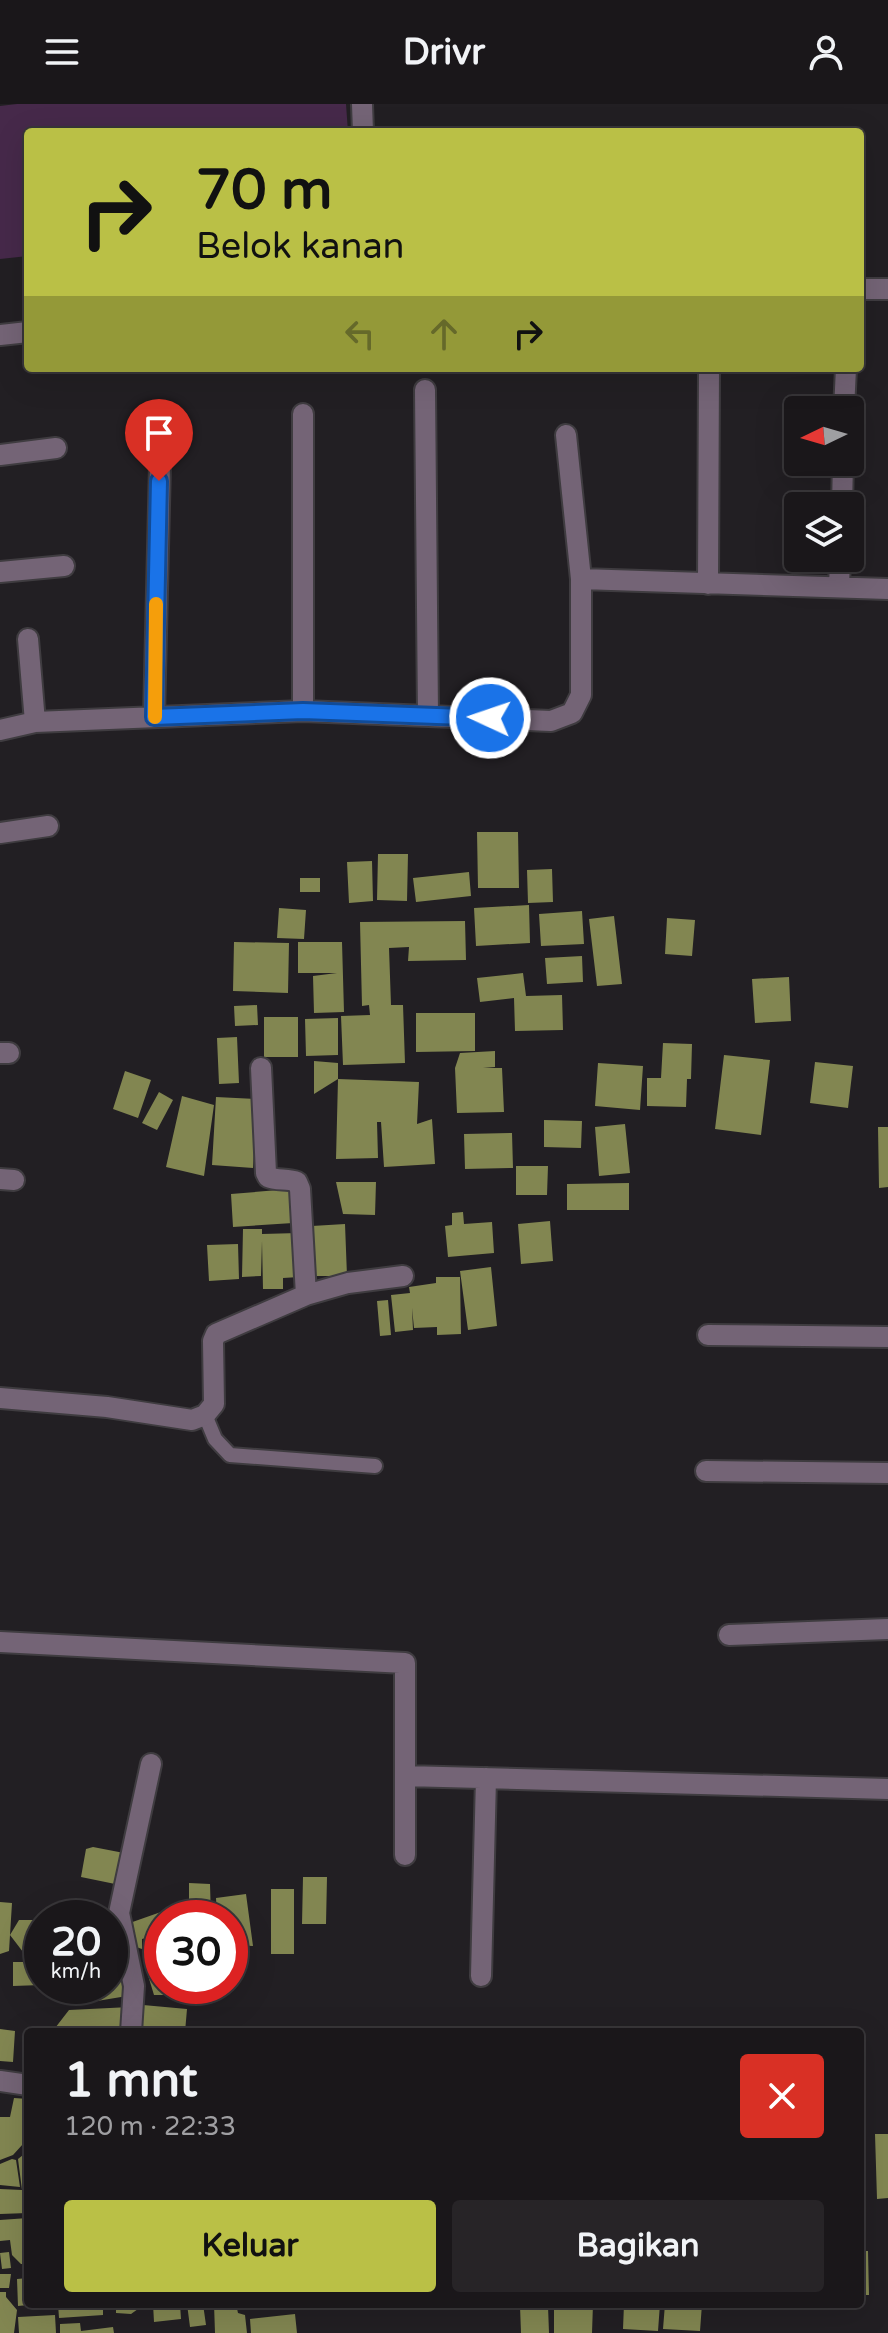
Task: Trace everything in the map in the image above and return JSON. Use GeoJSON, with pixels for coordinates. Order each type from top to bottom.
{"type":"FeatureCollection","features":[{"type":"Feature","properties":{"kind":"street"},"geometry":{"type":"LineString","coordinates":[[362,104],[363,128]]}},
{"type":"Feature","properties":{"kind":"street"},"geometry":{"type":"LineString","coordinates":[[864,289],[888,289]]}},
{"type":"Feature","properties":{"kind":"street"},"geometry":{"type":"LineString","coordinates":[[0,335],[24,332]]}},
{"type":"Feature","properties":{"kind":"street"},"geometry":{"type":"LineString","coordinates":[[708,584],[709,372]]}},
{"type":"Feature","properties":{"kind":"street"},"geometry":{"type":"LineString","coordinates":[[845,396],[846,372]]}},
{"type":"Feature","properties":{"kind":"street"},"geometry":{"type":"LineString","coordinates":[[425,390],[428,715]]}},
{"type":"Feature","properties":{"kind":"street"},"geometry":{"type":"LineString","coordinates":[[303,414],[303,711]]}},
{"type":"Feature","properties":{"kind":"street"},"geometry":{"type":"LineString","coordinates":[[154,717],[161,422]]}},
{"type":"Feature","properties":{"kind":"street"},"geometry":{"type":"LineString","coordinates":[[0,730],[35,722],[303,711],[551,721],[572,713],[581,695],[581,579],[566,435]]}},
{"type":"Feature","properties":{"kind":"street"},"geometry":{"type":"LineString","coordinates":[[0,455],[56,448]]}},
{"type":"Feature","properties":{"kind":"street"},"geometry":{"type":"LineString","coordinates":[[0,572],[64,566]]}},
{"type":"Feature","properties":{"kind":"street"},"geometry":{"type":"LineString","coordinates":[[839,587],[840,572]]}},
{"type":"Feature","properties":{"kind":"street"},"geometry":{"type":"LineString","coordinates":[[581,579],[888,589]]}},
{"type":"Feature","properties":{"kind":"street"},"geometry":{"type":"LineString","coordinates":[[28,639],[35,722]]}},
{"type":"Feature","properties":{"kind":"street"},"geometry":{"type":"LineString","coordinates":[[0,833],[48,826]]}},
{"type":"Feature","properties":{"kind":"street"},"geometry":{"type":"LineString","coordinates":[[261,1068],[266,1173],[272,1179],[291,1179],[297,1182],[300,1189],[306,1295]]}},
{"type":"Feature","properties":{"kind":"street"},"geometry":{"type":"LineString","coordinates":[[0,1398],[107,1407],[192,1420],[205,1415],[214,1404],[213,1341],[216,1334],[306,1295],[348,1283],[403,1276]]}},
{"type":"Feature","properties":{"kind":"street"},"geometry":{"type":"LineString","coordinates":[[708,1335],[888,1337]]}},
{"type":"Feature","properties":{"kind":"street"},"geometry":{"type":"LineString","coordinates":[[706,1471],[888,1473]]}},
{"type":"Feature","properties":{"kind":"street"},"geometry":{"type":"LineString","coordinates":[[729,1635],[888,1629]]}},
{"type":"Feature","properties":{"kind":"street"},"geometry":{"type":"LineString","coordinates":[[0,1642],[405,1663],[405,1855]]}},
{"type":"Feature","properties":{"kind":"street"},"geometry":{"type":"LineString","coordinates":[[131,2028],[134,1986],[119,1913],[151,1764]]}},
{"type":"Feature","properties":{"kind":"street"},"geometry":{"type":"LineString","coordinates":[[405,1776],[888,1789]]}},
{"type":"Feature","properties":{"kind":"street"},"geometry":{"type":"LineString","coordinates":[[481,1976],[486,1778]]}},
{"type":"Feature","properties":{"kind":"street"},"geometry":{"type":"LineString","coordinates":[[0,2081],[24,2084]]}},
{"type":"Feature","properties":{"kind":"lane"},"geometry":{"type":"LineString","coordinates":[[205,1415],[215,1439],[230,1455],[375,1466]]}},
{"type":"Feature","properties":{"kind":"shaded area"},"geometry":{"type":"Polygon","coordinates":[[[346,104],[348,128],[24,128],[24,256],[0,259],[0,106],[346,104]]]}},
{"type":"Feature","properties":{"kind":"building"},"geometry":{"type":"Polygon","coordinates":[[[477,832],[518,832],[519,888],[478,888],[477,832]]]}},
{"type":"Feature","properties":{"kind":"building"},"geometry":{"type":"Polygon","coordinates":[[[378,854],[408,854],[407,901],[377,900],[378,854]]]}},
{"type":"Feature","properties":{"kind":"building"},"geometry":{"type":"Polygon","coordinates":[[[372,861],[373,901],[349,903],[347,862],[372,861]]]}},
{"type":"Feature","properties":{"kind":"building"},"geometry":{"type":"Polygon","coordinates":[[[552,869],[553,902],[528,903],[527,870],[552,869]]]}},
{"type":"Feature","properties":{"kind":"building"},"geometry":{"type":"Polygon","coordinates":[[[469,872],[471,896],[416,902],[413,878],[469,872]]]}},
{"type":"Feature","properties":{"kind":"building"},"geometry":{"type":"Polygon","coordinates":[[[300,878],[320,878],[320,892],[300,892],[300,878]]]}},
{"type":"Feature","properties":{"kind":"building"},"geometry":{"type":"Polygon","coordinates":[[[529,905],[530,943],[476,946],[474,908],[529,905]]]}},
{"type":"Feature","properties":{"kind":"building"},"geometry":{"type":"Polygon","coordinates":[[[279,908],[306,910],[304,939],[277,938],[279,908]]]}},
{"type":"Feature","properties":{"kind":"building"},"geometry":{"type":"Polygon","coordinates":[[[582,911],[584,944],[541,946],[539,914],[582,911]]]}},
{"type":"Feature","properties":{"kind":"building"},"geometry":{"type":"Polygon","coordinates":[[[614,916],[622,984],[597,986],[589,919],[614,916]]]}},
{"type":"Feature","properties":{"kind":"building"},"geometry":{"type":"Polygon","coordinates":[[[667,918],[695,920],[692,956],[665,954],[667,918]]]}},
{"type":"Feature","properties":{"kind":"building"},"geometry":{"type":"Polygon","coordinates":[[[465,921],[466,960],[408,961],[409,947],[389,948],[391,1005],[403,1005],[405,1063],[343,1065],[341,1016],[370,1015],[369,1005],[362,1006],[360,922],[465,921]]]}},
{"type":"Feature","properties":{"kind":"building"},"geometry":{"type":"Polygon","coordinates":[[[234,942],[289,943],[288,993],[233,991],[234,942]]]}},
{"type":"Feature","properties":{"kind":"building"},"geometry":{"type":"Polygon","coordinates":[[[298,942],[342,942],[344,1012],[314,1013],[313,976],[337,973],[298,973],[298,942]]]}},
{"type":"Feature","properties":{"kind":"building"},"geometry":{"type":"Polygon","coordinates":[[[582,956],[583,982],[547,984],[545,958],[582,956]]]}},
{"type":"Feature","properties":{"kind":"building"},"geometry":{"type":"Polygon","coordinates":[[[523,973],[526,996],[562,995],[563,1030],[515,1031],[514,998],[480,1002],[477,978],[523,973]]]}},
{"type":"Feature","properties":{"kind":"building"},"geometry":{"type":"Polygon","coordinates":[[[789,977],[791,1021],[755,1023],[752,979],[789,977]]]}},
{"type":"Feature","properties":{"kind":"building"},"geometry":{"type":"Polygon","coordinates":[[[257,1005],[258,1025],[235,1026],[234,1006],[257,1005]]]}},
{"type":"Feature","properties":{"kind":"building"},"geometry":{"type":"Polygon","coordinates":[[[416,1013],[475,1013],[475,1051],[416,1052],[416,1013]]]}},
{"type":"Feature","properties":{"kind":"building"},"geometry":{"type":"Polygon","coordinates":[[[264,1017],[298,1017],[298,1057],[264,1057],[264,1017]]]}},
{"type":"Feature","properties":{"kind":"building"},"geometry":{"type":"Polygon","coordinates":[[[338,1018],[338,1055],[306,1056],[305,1019],[338,1018]]]}},
{"type":"Feature","properties":{"kind":"building"},"geometry":{"type":"Polygon","coordinates":[[[237,1037],[239,1083],[219,1084],[217,1038],[237,1037]]]}},
{"type":"Feature","properties":{"kind":"building"},"geometry":{"type":"Polygon","coordinates":[[[663,1043],[692,1044],[686,1107],[647,1106],[647,1078],[661,1078],[663,1043]]]}},
{"type":"Feature","properties":{"kind":"building"},"geometry":{"type":"Polygon","coordinates":[[[495,1051],[495,1067],[483,1068],[502,1068],[504,1112],[457,1113],[455,1068],[460,1053],[495,1051]]]}},
{"type":"Feature","properties":{"kind":"building"},"geometry":{"type":"Polygon","coordinates":[[[724,1055],[770,1060],[761,1135],[715,1129],[724,1055]]]}},
{"type":"Feature","properties":{"kind":"building"},"geometry":{"type":"Polygon","coordinates":[[[314,1061],[338,1063],[338,1079],[314,1094],[314,1061]]]}},
{"type":"Feature","properties":{"kind":"building"},"geometry":{"type":"Polygon","coordinates":[[[815,1062],[853,1066],[848,1108],[810,1103],[815,1062]]]}},
{"type":"Feature","properties":{"kind":"building"},"geometry":{"type":"Polygon","coordinates":[[[598,1063],[643,1066],[640,1110],[595,1106],[598,1063]]]}},
{"type":"Feature","properties":{"kind":"building"},"geometry":{"type":"Polygon","coordinates":[[[125,1071],[151,1080],[138,1118],[113,1109],[125,1071]]]}},
{"type":"Feature","properties":{"kind":"building"},"geometry":{"type":"Polygon","coordinates":[[[338,1079],[419,1082],[417,1124],[432,1119],[435,1164],[384,1167],[381,1122],[377,1122],[378,1158],[336,1159],[338,1079]]]}},
{"type":"Feature","properties":{"kind":"building"},"geometry":{"type":"Polygon","coordinates":[[[159,1092],[173,1100],[157,1130],[142,1123],[159,1092]]]}},
{"type":"Feature","properties":{"kind":"building"},"geometry":{"type":"Polygon","coordinates":[[[182,1096],[214,1105],[204,1176],[166,1167],[182,1096]]]}},
{"type":"Feature","properties":{"kind":"building"},"geometry":{"type":"Polygon","coordinates":[[[216,1097],[257,1099],[253,1168],[212,1165],[216,1097]]]}},
{"type":"Feature","properties":{"kind":"building"},"geometry":{"type":"Polygon","coordinates":[[[544,1120],[582,1121],[581,1148],[544,1147],[544,1120]]]}},
{"type":"Feature","properties":{"kind":"building"},"geometry":{"type":"Polygon","coordinates":[[[625,1124],[630,1173],[599,1176],[595,1127],[625,1124]]]}},
{"type":"Feature","properties":{"kind":"building"},"geometry":{"type":"Polygon","coordinates":[[[878,1127],[888,1127],[888,1187],[879,1188],[878,1127]]]}},
{"type":"Feature","properties":{"kind":"building"},"geometry":{"type":"Polygon","coordinates":[[[512,1133],[513,1168],[465,1169],[464,1134],[512,1133]]]}},
{"type":"Feature","properties":{"kind":"building"},"geometry":{"type":"Polygon","coordinates":[[[516,1166],[548,1166],[547,1195],[516,1195],[516,1166]]]}},
{"type":"Feature","properties":{"kind":"building"},"geometry":{"type":"Polygon","coordinates":[[[336,1182],[376,1182],[375,1215],[343,1214],[336,1182]]]}},
{"type":"Feature","properties":{"kind":"building"},"geometry":{"type":"Polygon","coordinates":[[[629,1183],[629,1210],[567,1210],[567,1184],[629,1183]]]}},
{"type":"Feature","properties":{"kind":"building"},"geometry":{"type":"Polygon","coordinates":[[[290,1189],[293,1223],[233,1227],[231,1194],[290,1189]]]}},
{"type":"Feature","properties":{"kind":"building"},"geometry":{"type":"Polygon","coordinates":[[[463,1212],[464,1224],[492,1222],[494,1253],[448,1257],[445,1226],[452,1225],[452,1213],[463,1212]]]}},
{"type":"Feature","properties":{"kind":"building"},"geometry":{"type":"Polygon","coordinates":[[[550,1221],[553,1261],[521,1264],[518,1224],[550,1221]]]}},
{"type":"Feature","properties":{"kind":"building"},"geometry":{"type":"Polygon","coordinates":[[[345,1224],[347,1276],[313,1276],[312,1226],[345,1224]]]}},
{"type":"Feature","properties":{"kind":"building"},"geometry":{"type":"Polygon","coordinates":[[[243,1229],[262,1229],[262,1234],[298,1233],[299,1277],[283,1278],[283,1289],[263,1289],[262,1241],[261,1276],[242,1277],[243,1229]]]}},
{"type":"Feature","properties":{"kind":"building"},"geometry":{"type":"Polygon","coordinates":[[[238,1244],[239,1279],[209,1281],[207,1245],[238,1244]]]}},
{"type":"Feature","properties":{"kind":"building"},"geometry":{"type":"Polygon","coordinates":[[[491,1267],[497,1326],[468,1330],[460,1271],[491,1267]]]}},
{"type":"Feature","properties":{"kind":"building"},"geometry":{"type":"Polygon","coordinates":[[[436,1277],[460,1277],[461,1334],[437,1335],[437,1327],[414,1328],[412,1308],[413,1330],[395,1332],[391,1295],[410,1293],[409,1287],[436,1283],[436,1277]]]}},
{"type":"Feature","properties":{"kind":"building"},"geometry":{"type":"Polygon","coordinates":[[[388,1300],[391,1335],[380,1336],[377,1301],[388,1300]]]}},
{"type":"Feature","properties":{"kind":"building"},"geometry":{"type":"Polygon","coordinates":[[[93,1847],[124,1853],[120,1885],[81,1877],[86,1849],[93,1847]]]}},
{"type":"Feature","properties":{"kind":"building"},"geometry":{"type":"Polygon","coordinates":[[[303,1877],[327,1877],[326,1924],[302,1924],[303,1877]]]}},
{"type":"Feature","properties":{"kind":"building"},"geometry":{"type":"Polygon","coordinates":[[[189,1883],[210,1884],[210,1900],[189,1900],[189,1883]]]}},
{"type":"Feature","properties":{"kind":"building"},"geometry":{"type":"Polygon","coordinates":[[[271,1889],[294,1889],[294,1954],[271,1954],[271,1889]]]}},
{"type":"Feature","properties":{"kind":"building"},"geometry":{"type":"Polygon","coordinates":[[[246,1894],[247,1900],[216,1900],[246,1894]]]}},
{"type":"Feature","properties":{"kind":"building"},"geometry":{"type":"Polygon","coordinates":[[[0,1902],[12,1903],[9,1951],[0,1954],[0,1902]]]}},
{"type":"Feature","properties":{"kind":"building"},"geometry":{"type":"Polygon","coordinates":[[[248,1909],[253,1946],[248,1946],[248,1909]]]}},
{"type":"Feature","properties":{"kind":"building"},"geometry":{"type":"Polygon","coordinates":[[[144,1918],[142,1949],[130,1945],[128,1924],[144,1918]]]}},
{"type":"Feature","properties":{"kind":"building"},"geometry":{"type":"Polygon","coordinates":[[[19,1920],[24,1920],[24,1952],[23,1952],[10,1935],[19,1920]]]}},
{"type":"Feature","properties":{"kind":"building"},"geometry":{"type":"Polygon","coordinates":[[[13,1962],[24,1962],[24,1986],[13,1986],[13,1962]]]}},
{"type":"Feature","properties":{"kind":"building"},"geometry":{"type":"Polygon","coordinates":[[[128,1965],[133,1995],[128,1996],[128,1965]]]}},
{"type":"Feature","properties":{"kind":"building"},"geometry":{"type":"Polygon","coordinates":[[[143,2005],[187,2009],[185,2028],[141,2028],[143,2005]]]}},
{"type":"Feature","properties":{"kind":"building"},"geometry":{"type":"Polygon","coordinates":[[[130,2007],[129,2028],[55,2028],[69,2010],[130,2007]]]}},
{"type":"Feature","properties":{"kind":"building"},"geometry":{"type":"Polygon","coordinates":[[[0,2029],[15,2031],[13,2062],[0,2061],[0,2029]]]}},
{"type":"Feature","properties":{"kind":"building"},"geometry":{"type":"Polygon","coordinates":[[[14,2098],[24,2099],[24,2144],[13,2155],[0,2160],[0,2117],[10,2117],[14,2098]]]}},
{"type":"Feature","properties":{"kind":"building"},"geometry":{"type":"Polygon","coordinates":[[[875,2134],[888,2134],[888,2198],[877,2199],[875,2134]]]}},
{"type":"Feature","properties":{"kind":"building"},"geometry":{"type":"Polygon","coordinates":[[[24,2154],[24,2213],[0,2214],[0,2189],[22,2190],[18,2159],[24,2154]]]}},
{"type":"Feature","properties":{"kind":"building"},"geometry":{"type":"Polygon","coordinates":[[[16,2160],[20,2187],[0,2185],[0,2164],[16,2160]]]}},
{"type":"Feature","properties":{"kind":"building"},"geometry":{"type":"Polygon","coordinates":[[[24,2218],[24,2264],[12,2255],[10,2240],[0,2241],[0,2220],[24,2218]]]}},
{"type":"Feature","properties":{"kind":"building"},"geometry":{"type":"Polygon","coordinates":[[[864,2251],[868,2251],[869,2295],[864,2295],[864,2251]]]}},
{"type":"Feature","properties":{"kind":"building"},"geometry":{"type":"Polygon","coordinates":[[[9,2252],[11,2268],[2,2269],[0,2253],[9,2252]]]}},
{"type":"Feature","properties":{"kind":"building"},"geometry":{"type":"Polygon","coordinates":[[[0,2274],[11,2274],[9,2288],[0,2288],[0,2274]]]}},
{"type":"Feature","properties":{"kind":"building"},"geometry":{"type":"Polygon","coordinates":[[[24,2278],[24,2305],[18,2306],[17,2279],[24,2278]]]}},
{"type":"Feature","properties":{"kind":"building"},"geometry":{"type":"Polygon","coordinates":[[[0,2292],[6,2292],[6,2297],[17,2310],[14,2333],[0,2333],[0,2292]]]}},
{"type":"Feature","properties":{"kind":"building"},"geometry":{"type":"Polygon","coordinates":[[[58,2308],[103,2308],[103,2315],[59,2318],[58,2308]]]}},
{"type":"Feature","properties":{"kind":"building"},"geometry":{"type":"Polygon","coordinates":[[[116,2308],[139,2308],[131,2314],[116,2313],[116,2308]]]}},
{"type":"Feature","properties":{"kind":"building"},"geometry":{"type":"Polygon","coordinates":[[[153,2308],[180,2308],[181,2319],[154,2322],[153,2308]]]}},
{"type":"Feature","properties":{"kind":"building"},"geometry":{"type":"Polygon","coordinates":[[[188,2308],[204,2308],[206,2325],[190,2327],[188,2308]]]}},
{"type":"Feature","properties":{"kind":"building"},"geometry":{"type":"Polygon","coordinates":[[[214,2308],[237,2308],[238,2313],[245,2315],[247,2333],[215,2333],[214,2308]]]}},
{"type":"Feature","properties":{"kind":"building"},"geometry":{"type":"Polygon","coordinates":[[[520,2308],[548,2308],[549,2333],[521,2333],[520,2308]]]}},
{"type":"Feature","properties":{"kind":"building"},"geometry":{"type":"Polygon","coordinates":[[[554,2308],[593,2308],[592,2333],[554,2333],[554,2308]]]}},
{"type":"Feature","properties":{"kind":"building"},"geometry":{"type":"Polygon","coordinates":[[[624,2308],[660,2308],[658,2331],[623,2329],[624,2308]]]}},
{"type":"Feature","properties":{"kind":"building"},"geometry":{"type":"Polygon","coordinates":[[[665,2308],[702,2308],[700,2331],[663,2329],[665,2308]]]}},
{"type":"Feature","properties":{"kind":"building"},"geometry":{"type":"Polygon","coordinates":[[[295,2314],[297,2333],[251,2333],[250,2319],[295,2314]]]}},
{"type":"Feature","properties":{"kind":"building"},"geometry":{"type":"Polygon","coordinates":[[[55,2315],[56,2333],[19,2333],[18,2317],[55,2315]]]}},
{"type":"Feature","properties":{"kind":"building"},"geometry":{"type":"Polygon","coordinates":[[[80,2323],[81,2331],[113,2327],[114,2333],[60,2333],[60,2324],[80,2323]]]}},
{"type":"Feature","properties":{"kind":"slow traffic"},"geometry":{"type":"LineString","coordinates":[[155,717],[156,604]]}},
{"type":"Feature","properties":{"kind":"route"},"geometry":{"type":"LineString","coordinates":[[159,481],[154,717],[303,711],[490,718]]}}]}
